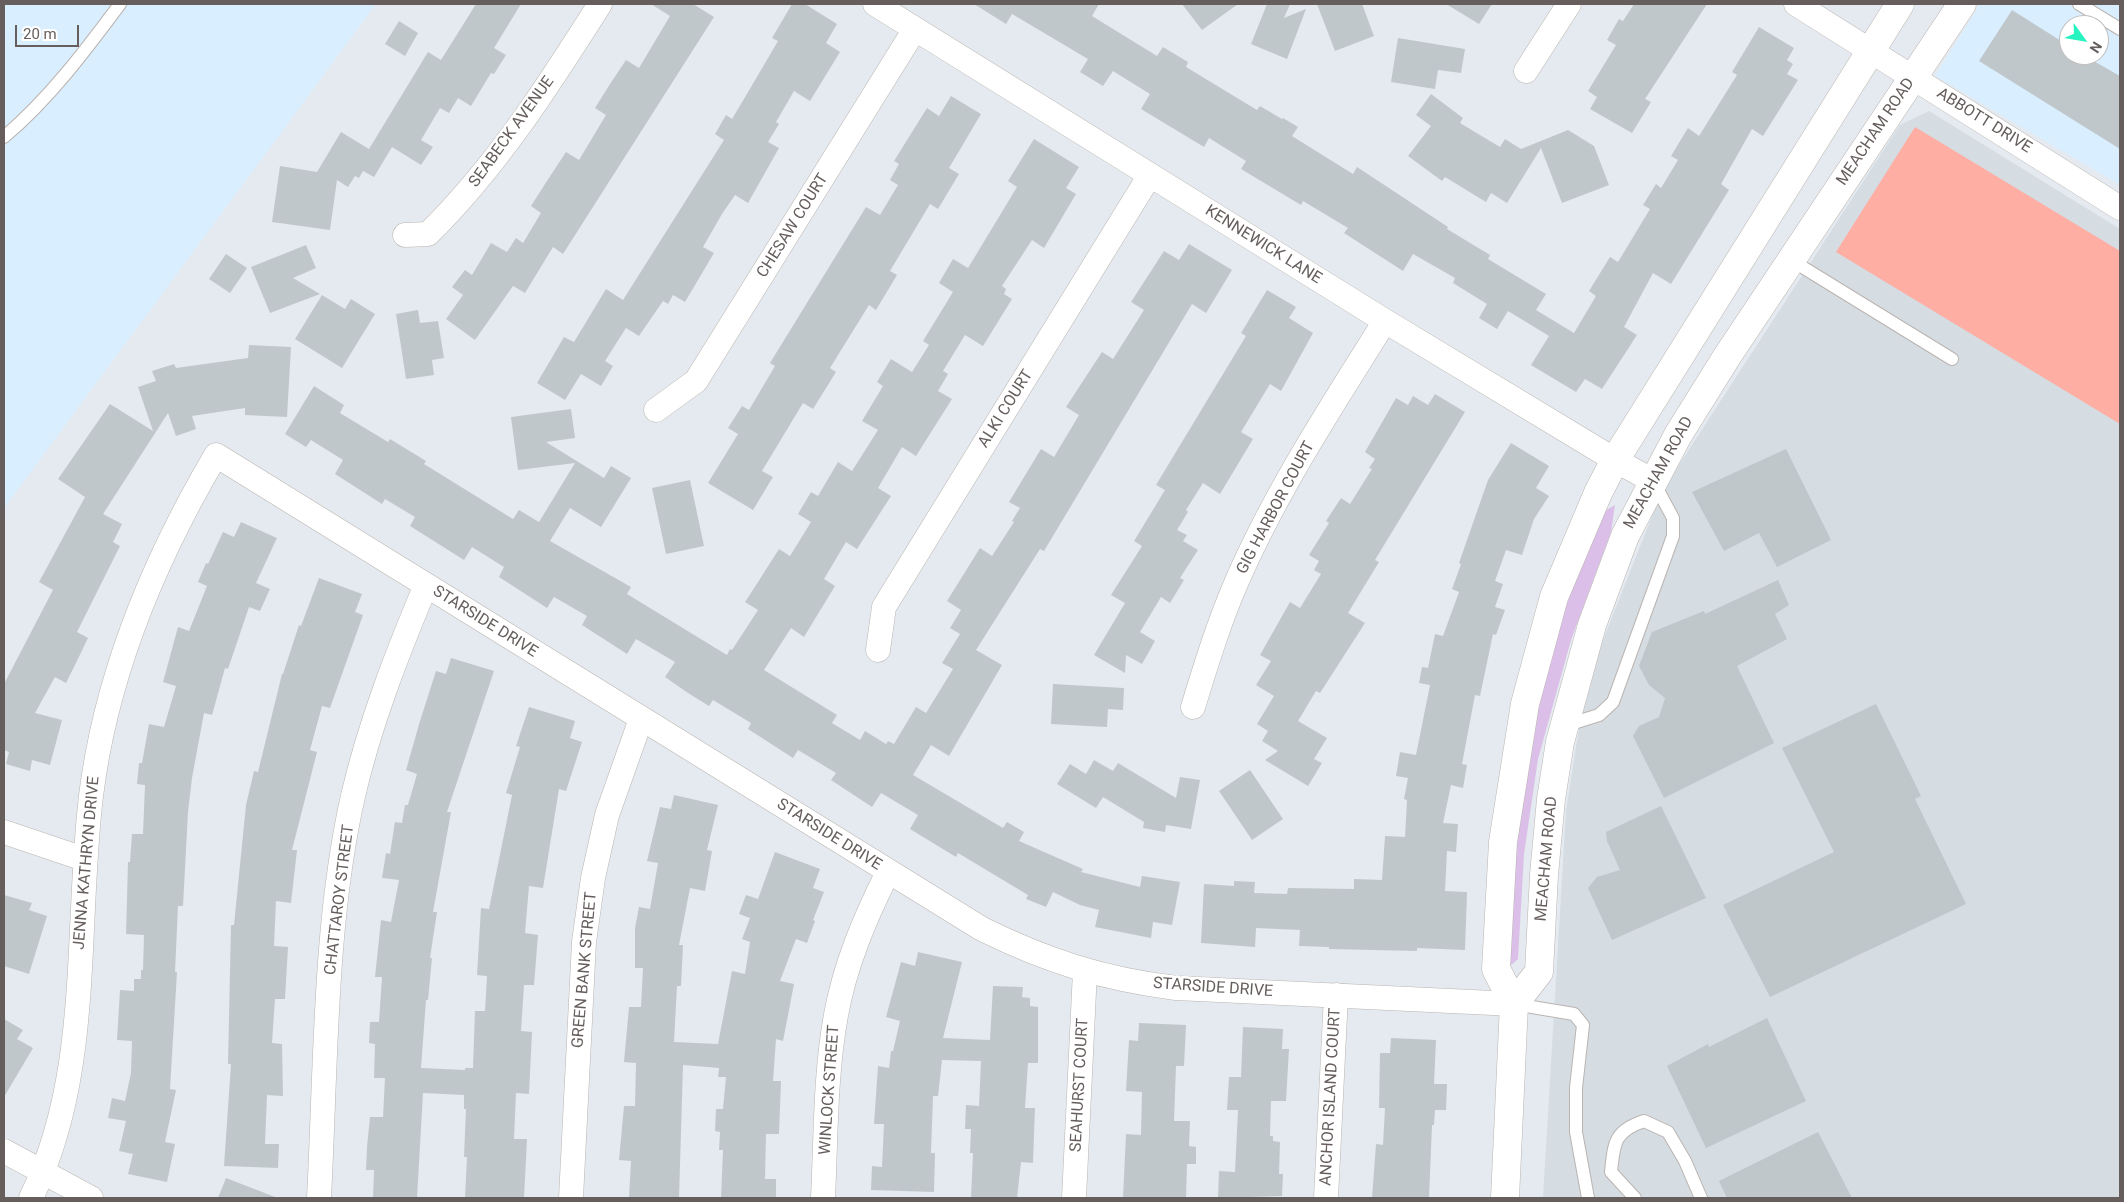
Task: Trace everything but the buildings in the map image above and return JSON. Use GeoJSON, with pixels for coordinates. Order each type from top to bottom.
{"type":"FeatureCollection","features":[{"type":"Feature","properties":{"kind":"street","name":"SEABECK AVENUE"},"geometry":{"type":"LineString","coordinates":[[405,235],[428,234],[460,202],[503,150],[542,95],[600,4]]}},
{"type":"Feature","properties":{"kind":"street","name":"KENNEWICK LANE"},"geometry":{"type":"LineString","coordinates":[[875,4],[1385,321],[1653,481]]}},
{"type":"Feature","properties":{"kind":"street"},"geometry":{"type":"LineString","coordinates":[[1526,71],[1569,4]]}},
{"type":"Feature","properties":{"kind":"street","name":"ABBOTT DRIVE"},"geometry":{"type":"LineString","coordinates":[[1796,4],[2118,204]]}},
{"type":"Feature","properties":{"kind":"street"},"geometry":{"type":"LineString","coordinates":[[1505,1198],[1514,1004],[1496,969],[1503,842],[1525,704],[1554,598],[1598,493],[1615,460],[1900,4]]}},
{"type":"Feature","properties":{"kind":"street","name":"MEACHAM ROAD"},"geometry":{"type":"LineString","coordinates":[[1514,1004],[1539,972],[1544,875],[1551,799],[1564,726],[1592,625],[1625,536],[1678,435],[1791,260],[1962,4]]}},
{"type":"Feature","properties":{"kind":"street","name":"CHESAW COURT"},"geometry":{"type":"LineString","coordinates":[[656,410],[696,382],[915,29]]}},
{"type":"Feature","properties":{"kind":"street","name":"ALKI COURT"},"geometry":{"type":"LineString","coordinates":[[878,650],[884,607],[1150,175]]}},
{"type":"Feature","properties":{"kind":"street","name":"GIG HARBOR COURT"},"geometry":{"type":"LineString","coordinates":[[1194,707],[1212,646],[1236,583],[1265,522],[1297,463],[1385,321]]}},
{"type":"Feature","properties":{"kind":"street","name":"STARSIDE DRIVE"},"geometry":{"type":"LineString","coordinates":[[216,455],[888,872],[982,929],[1027,952],[1085,971],[1135,983],[1176,988],[1514,1004]]}},
{"type":"Feature","properties":{"kind":"street","name":"JENNA KATHRYN DRIVE"},"geometry":{"type":"LineString","coordinates":[[31,1198],[59,1124],[75,1041],[84,859],[94,777],[116,676],[136,618],[165,548],[216,455]]}},
{"type":"Feature","properties":{"kind":"street","name":"CHATTAROY STREET"},"geometry":{"type":"LineString","coordinates":[[319,1198],[332,932],[340,864],[353,796],[370,730],[392,664],[426,585]]}},
{"type":"Feature","properties":{"kind":"street","name":"GREEN BANK STREET"},"geometry":{"type":"LineString","coordinates":[[571,1198],[584,942],[593,878],[607,815],[641,719]]}},
{"type":"Feature","properties":{"kind":"street"},"geometry":{"type":"LineString","coordinates":[[4,832],[84,859]]}},
{"type":"Feature","properties":{"kind":"street","name":"WINLOCK STREET"},"geometry":{"type":"LineString","coordinates":[[823,1198],[830,1056],[836,1014],[846,973],[866,917],[888,872]]}},
{"type":"Feature","properties":{"kind":"street","name":"SEAHURST COURT"},"geometry":{"type":"LineString","coordinates":[[1074,1198],[1085,971]]}},
{"type":"Feature","properties":{"kind":"street","name":"ANCHOR ISLAND COURT"},"geometry":{"type":"LineString","coordinates":[[1326,1198],[1336,996]]}},
{"type":"Feature","properties":{"kind":"street"},"geometry":{"type":"LineString","coordinates":[[4,1151],[91,1198]]}},
{"type":"Feature","properties":{"kind":"lane"},"geometry":{"type":"LineString","coordinates":[[4,137],[24,120],[79,58],[120,4]]}},
{"type":"Feature","properties":{"kind":"lane"},"geometry":{"type":"LineString","coordinates":[[2079,4],[2120,29]]}},
{"type":"Feature","properties":{"kind":"lane"},"geometry":{"type":"LineString","coordinates":[[1791,260],[1952,358]]}},
{"type":"Feature","properties":{"kind":"lane"},"geometry":{"type":"LineString","coordinates":[[1564,726],[1598,715],[1613,702],[1673,536],[1673,518],[1653,481]]}},
{"type":"Feature","properties":{"kind":"lane"},"geometry":{"type":"LineString","coordinates":[[1514,1004],[1574,1014],[1583,1025],[1576,1088],[1576,1132],[1588,1198]]}},
{"type":"Feature","properties":{"kind":"lane"},"geometry":{"type":"LineString","coordinates":[[1635,1198],[1611,1172],[1614,1145],[1626,1127],[1644,1121],[1668,1132],[1685,1161],[1701,1198]]}},
{"type":"Feature","properties":{"kind":"shaded area"},"geometry":{"type":"Polygon","coordinates":[[[4,4],[376,4],[4,508],[4,4]]]}},
{"type":"Feature","properties":{"kind":"shaded area"},"geometry":{"type":"Polygon","coordinates":[[[1980,4],[2120,4],[2120,185],[1935,76],[1980,4]]]}},
{"type":"Feature","properties":{"kind":"shaded area"},"geometry":{"type":"Polygon","coordinates":[[[1929,111],[2120,229],[2120,1198],[1543,1198],[1566,811],[1586,683],[1662,491],[1900,125],[1929,111]]]}},
{"type":"Feature","properties":{"kind":"shaded area"},"geometry":{"type":"Polygon","coordinates":[[[1915,127],[2120,251],[2120,424],[1836,252],[1915,127]]]}},
{"type":"Feature","properties":{"kind":"shaded area"},"geometry":{"type":"Polygon","coordinates":[[[1615,505],[1611,532],[1571,640],[1538,759],[1524,854],[1518,959],[1510,966],[1507,931],[1520,767],[1546,653],[1598,515],[1615,505]]]}}]}
